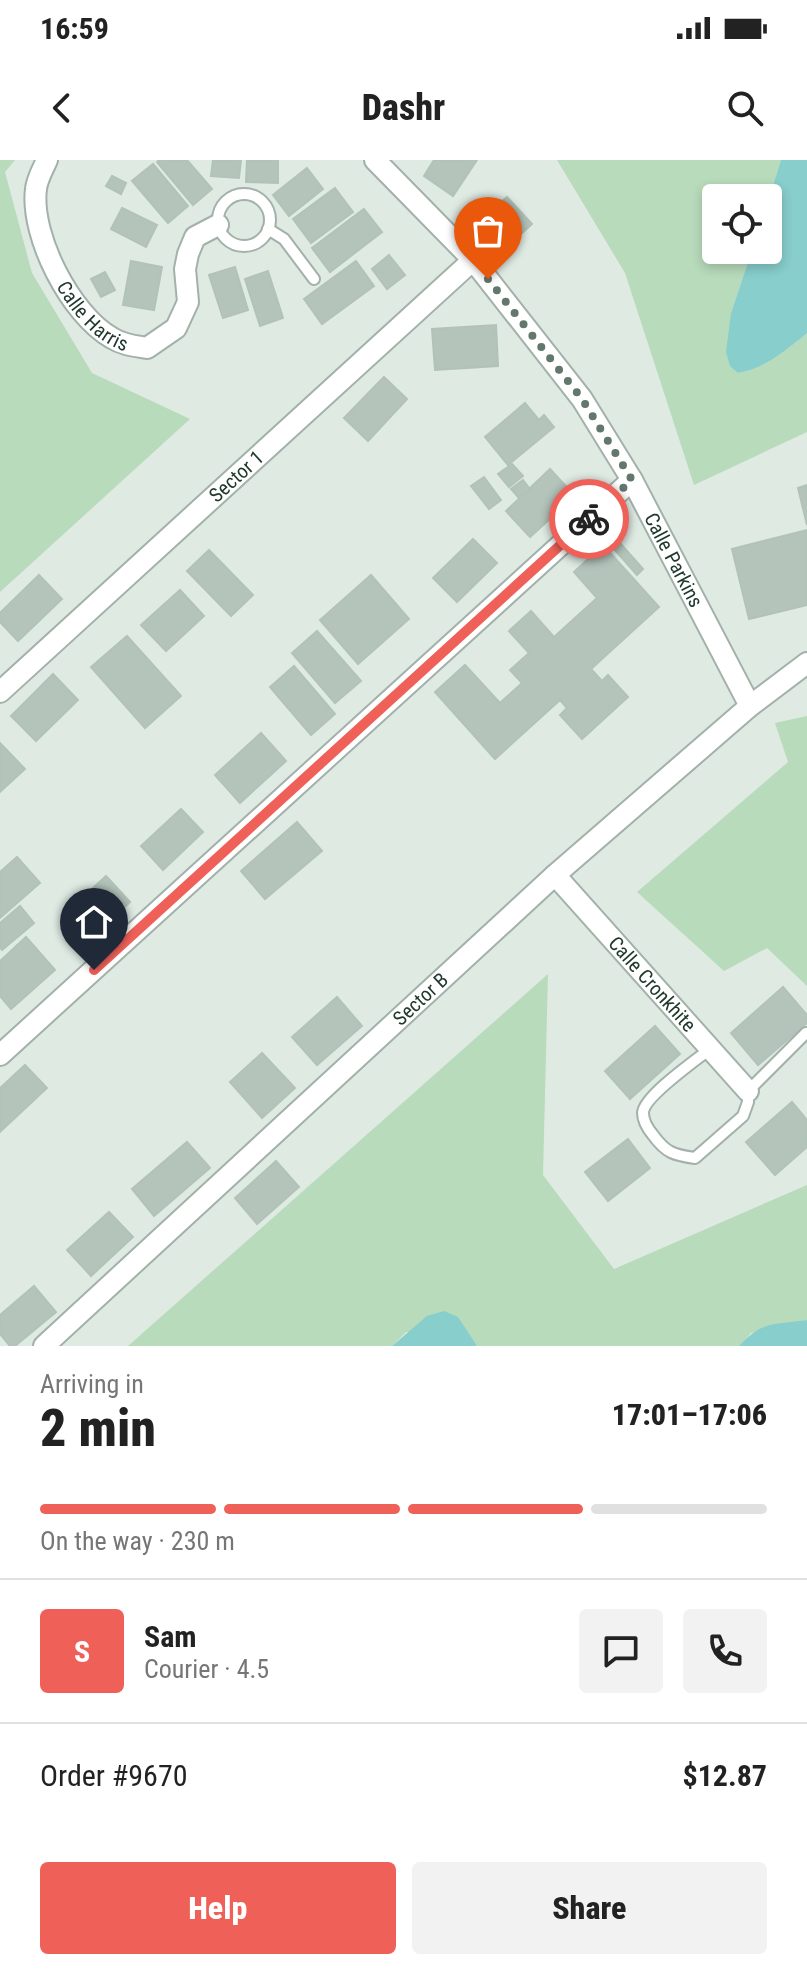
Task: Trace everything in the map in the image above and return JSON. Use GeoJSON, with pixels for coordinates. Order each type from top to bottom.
{"type":"FeatureCollection","features":[{"type":"Feature","properties":{"kind":"street","name":"Calle Harris"},"geometry":{"type":"LineString","coordinates":[[47,160],[36,187],[36,216],[49,257],[73,301],[97,328],[128,345],[147,348],[176,328],[188,302],[185,269],[188,254],[195,237],[218,225]]}},
{"type":"Feature","properties":{"kind":"street","name":"Calle Parkins"},"geometry":{"type":"LineString","coordinates":[[375,160],[473,260],[582,399],[632,480],[750,706]]}},
{"type":"Feature","properties":{"kind":"street","name":"Sector 1"},"geometry":{"type":"LineString","coordinates":[[0,692],[473,260]]}},
{"type":"Feature","properties":{"kind":"street"},"geometry":{"type":"LineString","coordinates":[[0,1055],[632,480]]}},
{"type":"Feature","properties":{"kind":"street","name":"Sector B"},"geometry":{"type":"LineString","coordinates":[[44,1346],[555,875],[750,706],[807,663]]}},
{"type":"Feature","properties":{"kind":"street","name":"Calle Cronkhite"},"geometry":{"type":"LineString","coordinates":[[555,875],[748,1091]]}},
{"type":"Feature","properties":{"kind":"lane"},"geometry":{"type":"LineString","coordinates":[[251,195],[265,205],[269,213],[268,229],[258,242],[241,247],[226,240],[221,233],[218,225],[220,208],[234,196],[251,195]]}},
{"type":"Feature","properties":{"kind":"lane"},"geometry":{"type":"LineString","coordinates":[[268,229],[284,239],[314,279]]}},
{"type":"Feature","properties":{"kind":"lane"},"geometry":{"type":"LineString","coordinates":[[710,1049],[648,1099],[642,1112],[646,1127],[660,1145],[675,1155],[695,1158],[743,1116],[748,1091],[806,1033]]}},
{"type":"Feature","properties":{"kind":"green space"},"geometry":{"type":"Polygon","coordinates":[[[0,160],[15,160],[5,172],[32,273],[92,373],[190,419],[0,592],[0,160]]]}},
{"type":"Feature","properties":{"kind":"green space"},"geometry":{"type":"Polygon","coordinates":[[[557,160],[781,160],[773,184],[702,184],[702,264],[747,264],[731,313],[738,373],[766,363],[807,333],[807,432],[694,485],[625,273],[557,160]]]}},
{"type":"Feature","properties":{"kind":"green space"},"geometry":{"type":"Polygon","coordinates":[[[807,716],[807,986],[767,948],[724,971],[637,892],[788,762],[775,723],[807,716]]]}},
{"type":"Feature","properties":{"kind":"green space"},"geometry":{"type":"Polygon","coordinates":[[[548,974],[543,1175],[614,1269],[807,1185],[807,1320],[751,1333],[739,1346],[477,1346],[471,1338],[406,1332],[392,1346],[128,1346],[548,974]]]}},
{"type":"Feature","properties":{"kind":"water"},"geometry":{"type":"Polygon","coordinates":[[[781,160],[807,160],[807,333],[766,363],[738,373],[730,366],[726,352],[731,313],[747,264],[782,264],[782,184],[773,184],[781,160]]]}},
{"type":"Feature","properties":{"kind":"water"},"geometry":{"type":"Polygon","coordinates":[[[444,1311],[458,1317],[477,1346],[392,1346],[427,1316],[444,1311]]]}},
{"type":"Feature","properties":{"kind":"water"},"geometry":{"type":"Polygon","coordinates":[[[807,1320],[807,1346],[739,1346],[763,1328],[807,1320]]]}},
{"type":"Feature","properties":{"kind":"building"},"geometry":{"type":"Polygon","coordinates":[[[187,160],[212,189],[193,205],[157,162],[187,160]]]}},
{"type":"Feature","properties":{"kind":"building"},"geometry":{"type":"Polygon","coordinates":[[[213,160],[241,160],[239,178],[211,176],[213,160]]]}},
{"type":"Feature","properties":{"kind":"building"},"geometry":{"type":"Polygon","coordinates":[[[247,160],[278,160],[278,183],[246,182],[247,160]]]}},
{"type":"Feature","properties":{"kind":"building"},"geometry":{"type":"Polygon","coordinates":[[[434,160],[477,160],[453,196],[424,176],[434,160]]]}},
{"type":"Feature","properties":{"kind":"building"},"geometry":{"type":"Polygon","coordinates":[[[153,164],[188,206],[168,223],[132,181],[153,164]]]}},
{"type":"Feature","properties":{"kind":"building"},"geometry":{"type":"Polygon","coordinates":[[[307,168],[323,189],[289,216],[273,195],[307,168]]]}},
{"type":"Feature","properties":{"kind":"building"},"geometry":{"type":"Polygon","coordinates":[[[112,176],[126,183],[121,194],[106,186],[112,176]]]}},
{"type":"Feature","properties":{"kind":"building"},"geometry":{"type":"Polygon","coordinates":[[[335,188],[353,212],[311,243],[293,219],[335,188]]]}},
{"type":"Feature","properties":{"kind":"building"},"geometry":{"type":"Polygon","coordinates":[[[507,197],[532,224],[496,257],[470,229],[507,197]]]}},
{"type":"Feature","properties":{"kind":"building"},"geometry":{"type":"Polygon","coordinates":[[[122,208],[157,225],[146,247],[111,229],[122,208]]]}},
{"type":"Feature","properties":{"kind":"building"},"geometry":{"type":"Polygon","coordinates":[[[364,209],[382,232],[330,272],[312,248],[364,209]]]}},
{"type":"Feature","properties":{"kind":"building"},"geometry":{"type":"Polygon","coordinates":[[[389,255],[405,275],[387,289],[372,269],[389,255]]]}},
{"type":"Feature","properties":{"kind":"building"},"geometry":{"type":"Polygon","coordinates":[[[131,261],[162,267],[154,310],[123,305],[131,261]]]}},
{"type":"Feature","properties":{"kind":"building"},"geometry":{"type":"Polygon","coordinates":[[[356,261],[374,286],[322,324],[304,299],[356,261]]]}},
{"type":"Feature","properties":{"kind":"building"},"geometry":{"type":"Polygon","coordinates":[[[235,267],[248,310],[223,318],[209,275],[235,267]]]}},
{"type":"Feature","properties":{"kind":"building"},"geometry":{"type":"Polygon","coordinates":[[[268,271],[283,318],[260,326],[245,279],[268,271]]]}},
{"type":"Feature","properties":{"kind":"building"},"geometry":{"type":"Polygon","coordinates":[[[105,272],[115,290],[101,297],[91,279],[105,272]]]}},
{"type":"Feature","properties":{"kind":"building"},"geometry":{"type":"Polygon","coordinates":[[[496,325],[498,366],[435,370],[432,329],[496,325]]]}},
{"type":"Feature","properties":{"kind":"building"},"geometry":{"type":"Polygon","coordinates":[[[384,377],[407,399],[368,441],[344,418],[384,377]]]}},
{"type":"Feature","properties":{"kind":"building"},"geometry":{"type":"Polygon","coordinates":[[[525,403],[539,420],[544,415],[554,427],[508,465],[485,437],[525,403]]]}},
{"type":"Feature","properties":{"kind":"building"},"geometry":{"type":"Polygon","coordinates":[[[512,464],[523,476],[509,487],[498,474],[512,464]]]}},
{"type":"Feature","properties":{"kind":"building"},"geometry":{"type":"Polygon","coordinates":[[[550,469],[575,496],[530,537],[506,511],[550,469]]]}},
{"type":"Feature","properties":{"kind":"building"},"geometry":{"type":"Polygon","coordinates":[[[484,477],[501,500],[489,509],[471,486],[484,477]]]}},
{"type":"Feature","properties":{"kind":"building"},"geometry":{"type":"Polygon","coordinates":[[[523,480],[530,489],[519,498],[511,489],[523,480]]]}},
{"type":"Feature","properties":{"kind":"building"},"geometry":{"type":"Polygon","coordinates":[[[807,485],[807,525],[798,488],[807,485]]]}},
{"type":"Feature","properties":{"kind":"building"},"geometry":{"type":"Polygon","coordinates":[[[807,530],[807,605],[749,619],[732,549],[807,530]]]}},
{"type":"Feature","properties":{"kind":"building"},"geometry":{"type":"Polygon","coordinates":[[[473,539],[497,563],[457,602],[433,578],[473,539]]]}},
{"type":"Feature","properties":{"kind":"building"},"geometry":{"type":"Polygon","coordinates":[[[620,543],[643,569],[637,575],[614,549],[620,543]]]}},
{"type":"Feature","properties":{"kind":"building"},"geometry":{"type":"Polygon","coordinates":[[[603,545],[659,607],[591,669],[602,681],[608,675],[628,697],[582,739],[560,715],[567,708],[560,700],[495,759],[435,692],[465,665],[500,703],[522,683],[510,670],[529,653],[509,631],[531,611],[554,637],[597,598],[574,572],[603,545]]]}},
{"type":"Feature","properties":{"kind":"building"},"geometry":{"type":"Polygon","coordinates":[[[209,550],[253,595],[231,616],[187,571],[209,550]]]}},
{"type":"Feature","properties":{"kind":"building"},"geometry":{"type":"Polygon","coordinates":[[[39,575],[62,599],[18,641],[0,622],[0,613],[39,575]]]}},
{"type":"Feature","properties":{"kind":"building"},"geometry":{"type":"Polygon","coordinates":[[[371,575],[409,619],[358,664],[320,620],[371,575]]]}},
{"type":"Feature","properties":{"kind":"building"},"geometry":{"type":"Polygon","coordinates":[[[180,590],[204,616],[166,651],[141,625],[180,590]]]}},
{"type":"Feature","properties":{"kind":"building"},"geometry":{"type":"Polygon","coordinates":[[[317,631],[361,681],[335,703],[292,653],[317,631]]]}},
{"type":"Feature","properties":{"kind":"building"},"geometry":{"type":"Polygon","coordinates":[[[127,636],[181,696],[145,728],[91,667],[127,636]]]}},
{"type":"Feature","properties":{"kind":"building"},"geometry":{"type":"Polygon","coordinates":[[[294,666],[335,714],[311,735],[270,687],[294,666]]]}},
{"type":"Feature","properties":{"kind":"building"},"geometry":{"type":"Polygon","coordinates":[[[53,674],[78,700],[36,741],[11,716],[53,674]]]}},
{"type":"Feature","properties":{"kind":"building"},"geometry":{"type":"Polygon","coordinates":[[[261,733],[286,761],[240,803],[215,775],[261,733]]]}},
{"type":"Feature","properties":{"kind":"building"},"geometry":{"type":"Polygon","coordinates":[[[0,743],[25,769],[0,792],[0,743]]]}},
{"type":"Feature","properties":{"kind":"building"},"geometry":{"type":"Polygon","coordinates":[[[181,809],[203,832],[163,870],[141,846],[181,809]]]}},
{"type":"Feature","properties":{"kind":"building"},"geometry":{"type":"Polygon","coordinates":[[[297,822],[322,851],[265,899],[241,871],[297,822]]]}},
{"type":"Feature","properties":{"kind":"building"},"geometry":{"type":"Polygon","coordinates":[[[17,857],[40,883],[0,918],[0,872],[17,857]]]}},
{"type":"Feature","properties":{"kind":"building"},"geometry":{"type":"Polygon","coordinates":[[[106,876],[130,902],[89,941],[64,915],[106,876]]]}},
{"type":"Feature","properties":{"kind":"building"},"geometry":{"type":"Polygon","coordinates":[[[20,906],[34,923],[2,950],[0,923],[20,906]]]}},
{"type":"Feature","properties":{"kind":"building"},"geometry":{"type":"Polygon","coordinates":[[[26,937],[55,970],[11,1009],[0,996],[0,961],[26,937]]]}},
{"type":"Feature","properties":{"kind":"building"},"geometry":{"type":"Polygon","coordinates":[[[783,987],[807,1015],[807,1023],[758,1065],[731,1033],[783,987]]]}},
{"type":"Feature","properties":{"kind":"building"},"geometry":{"type":"Polygon","coordinates":[[[337,997],[362,1026],[317,1065],[292,1037],[337,997]]]}},
{"type":"Feature","properties":{"kind":"building"},"geometry":{"type":"Polygon","coordinates":[[[655,1026],[680,1054],[630,1099],[605,1071],[655,1026]]]}},
{"type":"Feature","properties":{"kind":"building"},"geometry":{"type":"Polygon","coordinates":[[[262,1053],[295,1088],[262,1118],[230,1082],[262,1053]]]}},
{"type":"Feature","properties":{"kind":"building"},"geometry":{"type":"Polygon","coordinates":[[[25,1065],[47,1088],[0,1132],[0,1088],[25,1065]]]}},
{"type":"Feature","properties":{"kind":"building"},"geometry":{"type":"Polygon","coordinates":[[[792,1102],[807,1120],[807,1147],[775,1175],[746,1142],[792,1102]]]}},
{"type":"Feature","properties":{"kind":"building"},"geometry":{"type":"Polygon","coordinates":[[[628,1139],[650,1168],[608,1201],[585,1172],[628,1139]]]}},
{"type":"Feature","properties":{"kind":"building"},"geometry":{"type":"Polygon","coordinates":[[[187,1142],[210,1168],[154,1216],[132,1189],[187,1142]]]}},
{"type":"Feature","properties":{"kind":"building"},"geometry":{"type":"Polygon","coordinates":[[[276,1161],[299,1187],[257,1224],[235,1198],[276,1161]]]}},
{"type":"Feature","properties":{"kind":"building"},"geometry":{"type":"Polygon","coordinates":[[[109,1212],[133,1237],[91,1276],[67,1250],[109,1212]]]}},
{"type":"Feature","properties":{"kind":"building"},"geometry":{"type":"Polygon","coordinates":[[[34,1286],[56,1312],[15,1346],[10,1346],[0,1334],[0,1315],[34,1286]]]}},
{"type":"Feature","properties":{"kind":"way so far"},"geometry":{"type":"LineString","coordinates":[[488,279],[582,399],[632,480],[589,519]]}},
{"type":"Feature","properties":{"kind":"route"},"geometry":{"type":"LineString","coordinates":[[94,970],[589,519]]}}]}
